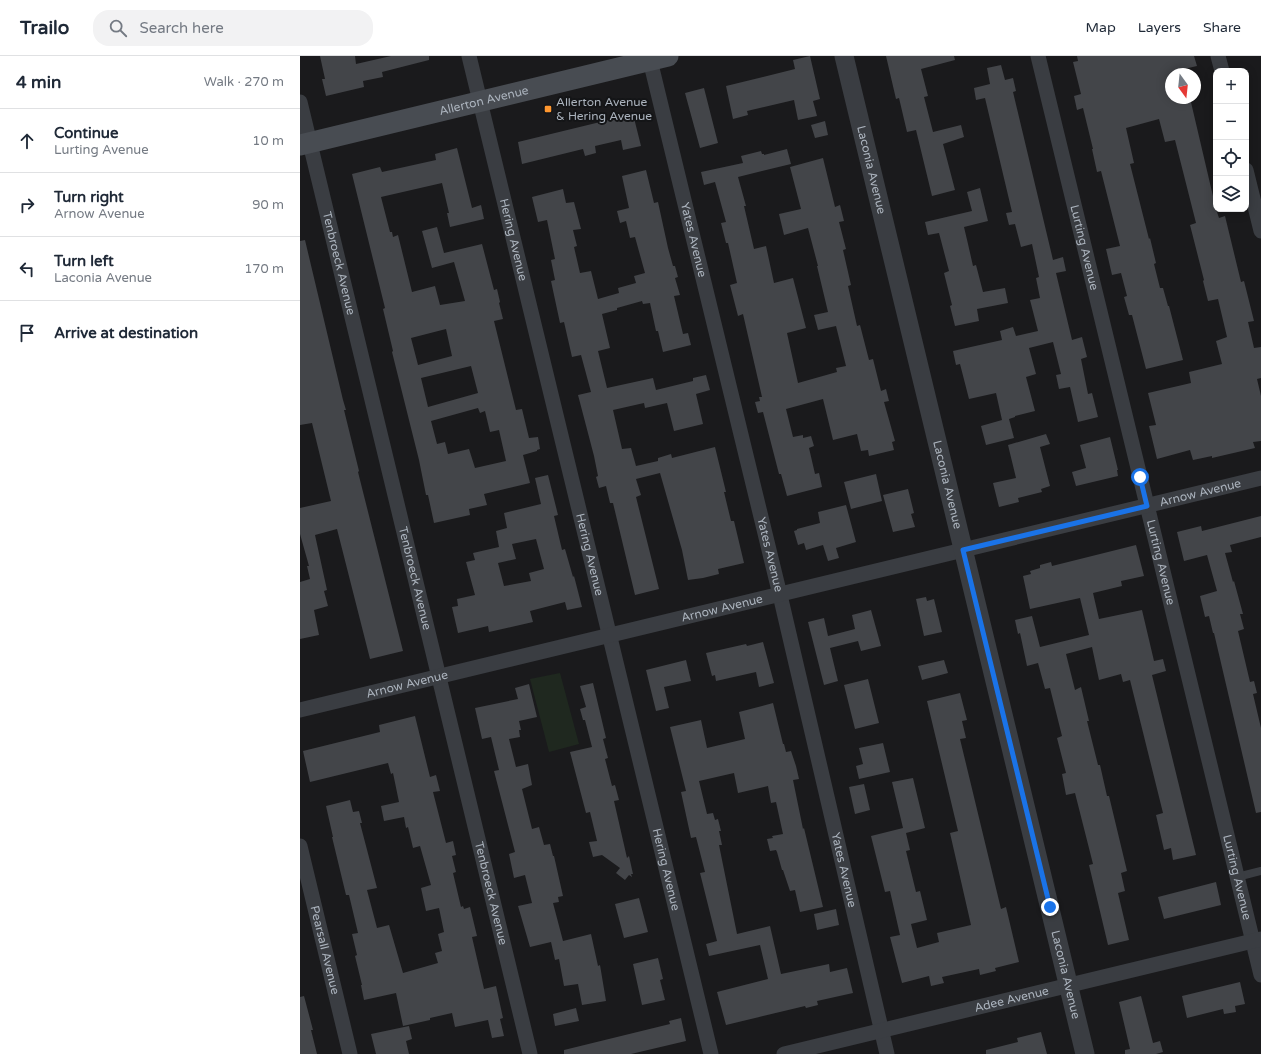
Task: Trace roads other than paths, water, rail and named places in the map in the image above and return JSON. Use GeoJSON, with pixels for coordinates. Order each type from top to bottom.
{"type":"FeatureCollection","features":[{"type":"Feature","properties":{"kind":"main road","name":"Allerton Avenue"},"geometry":{"type":"LineString","coordinates":[[305,144],[656,57]]}},
{"type":"Feature","properties":{"kind":"street","name":"Hering Avenue"},"geometry":{"type":"LineString","coordinates":[[469,56],[710,1054]]}},
{"type":"Feature","properties":{"kind":"street","name":"Laconia Avenue"},"geometry":{"type":"LineString","coordinates":[[844,56],[1085,1054]]}},
{"type":"Feature","properties":{"kind":"street","name":"Lurting Avenue"},"geometry":{"type":"LineString","coordinates":[[1038,56],[1237,877],[1257,940],[1261,975]]}},
{"type":"Feature","properties":{"kind":"street"},"geometry":{"type":"LineString","coordinates":[[1218,56],[1221,68]]}},
{"type":"Feature","properties":{"kind":"street","name":"Yates Avenue"},"geometry":{"type":"LineString","coordinates":[[656,57],[887,1054]]}},
{"type":"Feature","properties":{"kind":"street","name":"Tenbroeck Avenue"},"geometry":{"type":"LineString","coordinates":[[300,102],[305,144],[439,677],[530,1054]]}},
{"type":"Feature","properties":{"kind":"street"},"geometry":{"type":"LineString","coordinates":[[1247,176],[1261,231]]}},
{"type":"Feature","properties":{"kind":"street","name":"Arnow Avenue"},"geometry":{"type":"LineString","coordinates":[[300,710],[1261,478]]}},
{"type":"Feature","properties":{"kind":"street","name":"Pearsall Avenue"},"geometry":{"type":"LineString","coordinates":[[300,846],[350,1054]]}},
{"type":"Feature","properties":{"kind":"street","name":"Adee Avenue"},"geometry":{"type":"LineString","coordinates":[[784,1054],[1257,940]]}},
{"type":"Feature","properties":{"kind":"lane"},"geometry":{"type":"LineString","coordinates":[[1237,877],[1261,871]]}},
{"type":"Feature","properties":{"kind":"place","name":"Allerton Avenue & Hering Avenue"},"geometry":{"type":"Point","coordinates":[548,109]}}]}
